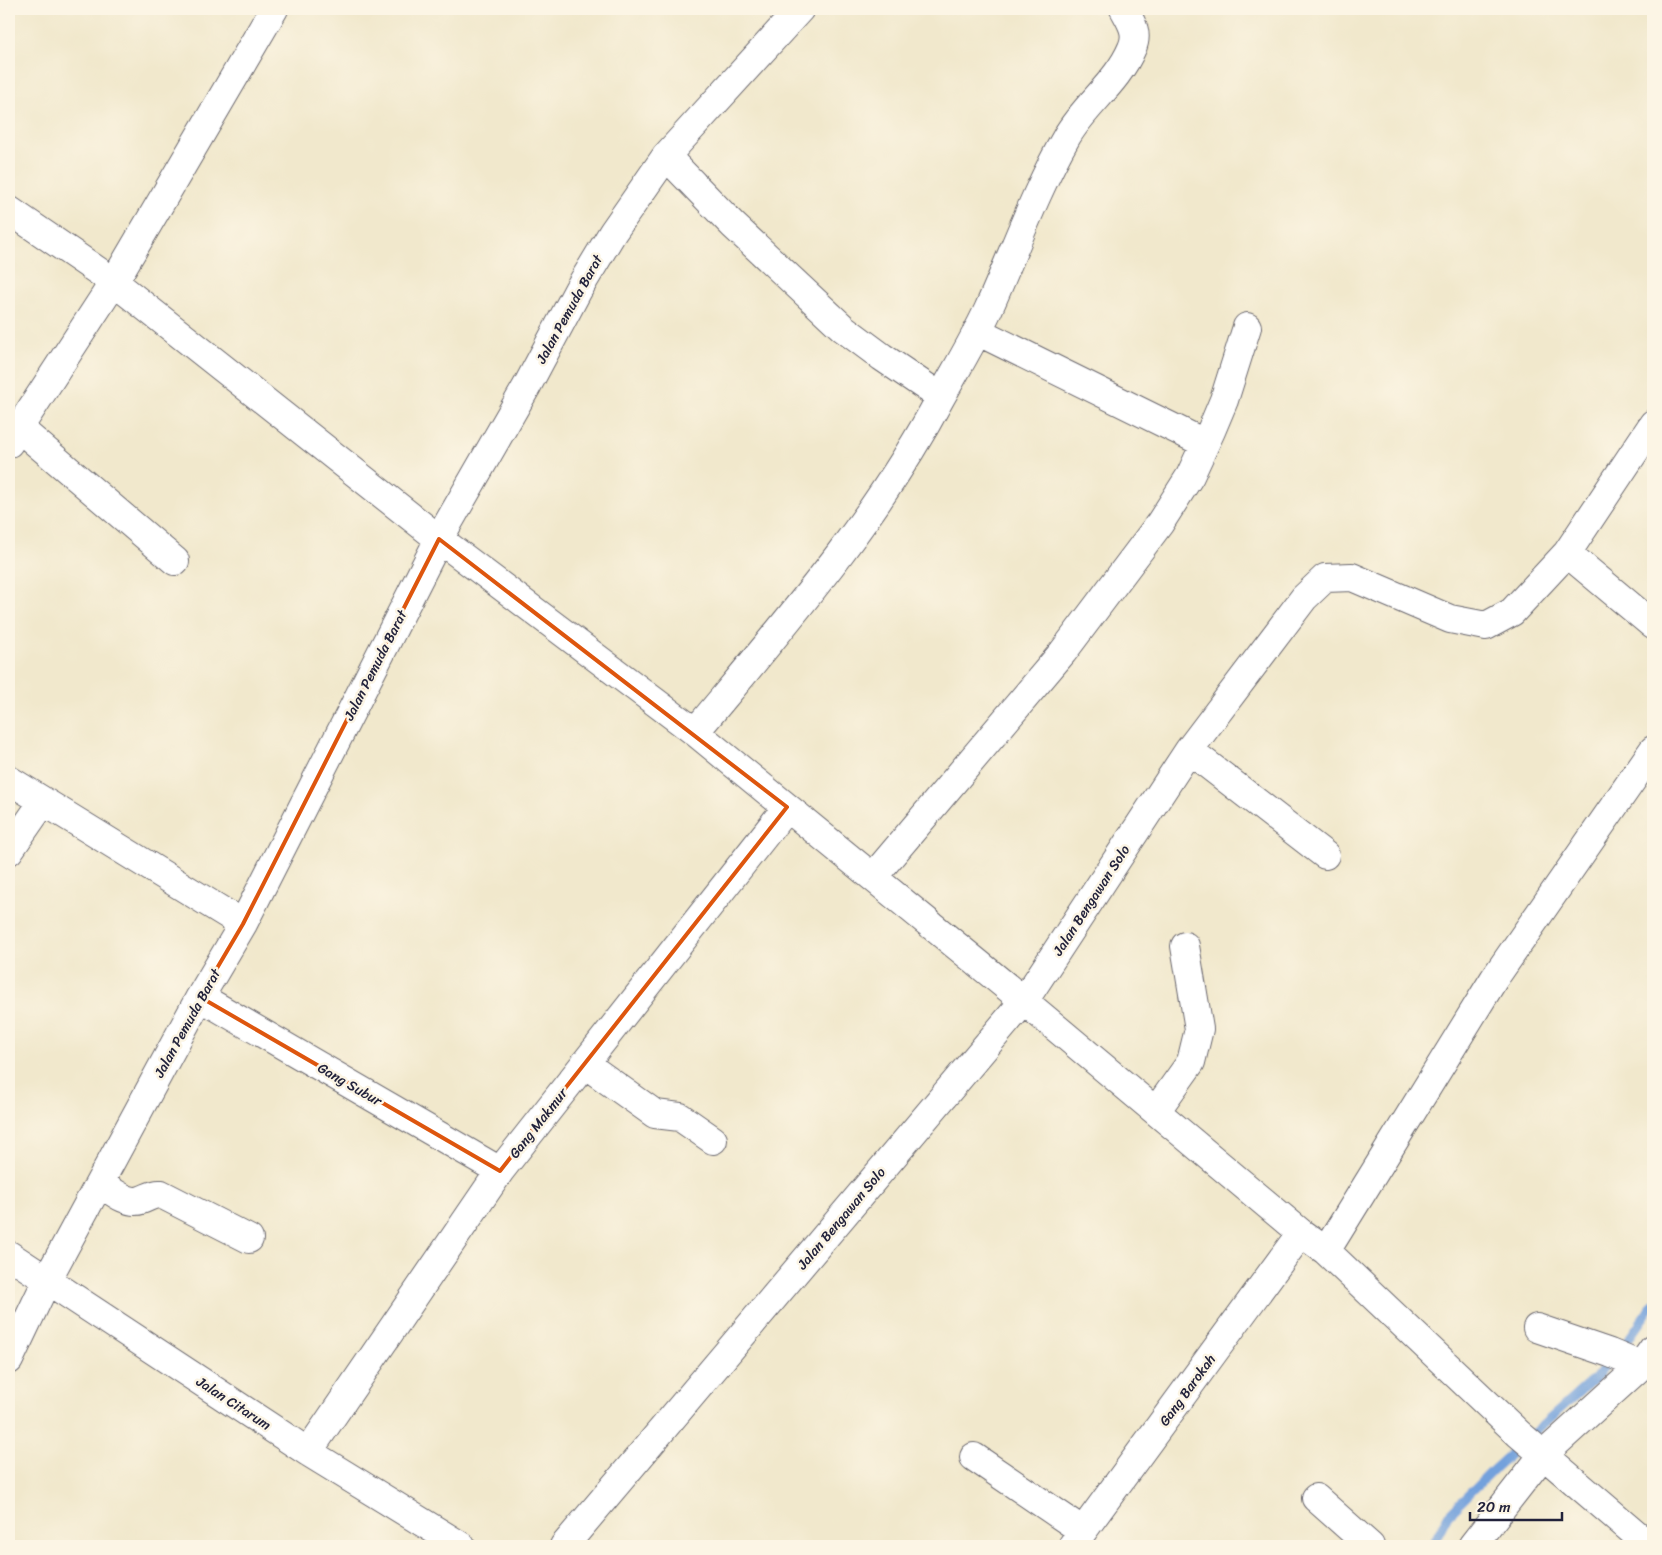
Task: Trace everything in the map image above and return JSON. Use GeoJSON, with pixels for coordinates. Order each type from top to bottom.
{"type":"FeatureCollection","features":[{"type":"Feature","properties":{"kind":"street"},"geometry":{"type":"LineString","coordinates":[[175,561],[14,435],[114,282],[274,9]]}},
{"type":"Feature","properties":{"kind":"street","name":"Jalan Pemuda Barat"},"geometry":{"type":"LineString","coordinates":[[9,1360],[47,1280],[200,997],[243,924],[439,539],[527,386],[578,290],[613,232],[666,156],[800,9]]}},
{"type":"Feature","properties":{"kind":"street"},"geometry":{"type":"LineString","coordinates":[[695,732],[805,599],[845,546],[908,455],[987,312],[1046,177],[1068,134],[1124,63],[1133,47],[1135,40],[1134,29],[1124,9]]}},
{"type":"Feature","properties":{"kind":"street"},"geometry":{"type":"LineString","coordinates":[[666,156],[733,225],[843,328],[941,397]]}},
{"type":"Feature","properties":{"kind":"street"},"geometry":{"type":"LineString","coordinates":[[9,210],[114,282],[439,539],[695,732],[873,876],[1326,1251],[1533,1445],[1650,1546]]}},
{"type":"Feature","properties":{"kind":"street"},"geometry":{"type":"LineString","coordinates":[[873,876],[1063,652],[1160,523],[1190,476],[1224,400],[1247,327]]}},
{"type":"Feature","properties":{"kind":"street"},"geometry":{"type":"LineString","coordinates":[[977,330],[1204,443]]}},
{"type":"Feature","properties":{"kind":"street","name":"Jalan Bengawan Solo"},"geometry":{"type":"LineString","coordinates":[[564,1546],[1024,1001],[1189,750],[1304,598],[1325,578],[1352,577],[1450,619],[1486,626],[1512,612],[1567,553],[1653,424]]}},
{"type":"Feature","properties":{"kind":"street"},"geometry":{"type":"LineString","coordinates":[[1567,553],[1653,625]]}},
{"type":"Feature","properties":{"kind":"street"},"geometry":{"type":"LineString","coordinates":[[1189,750],[1325,855]]}},
{"type":"Feature","properties":{"kind":"street"},"geometry":{"type":"LineString","coordinates":[[1326,1251],[1494,979],[1653,750]]}},
{"type":"Feature","properties":{"kind":"street"},"geometry":{"type":"LineString","coordinates":[[9,780],[243,924]]}},
{"type":"Feature","properties":{"kind":"street"},"geometry":{"type":"LineString","coordinates":[[9,851],[43,802]]}},
{"type":"Feature","properties":{"kind":"street","name":"Gang Makmur"},"geometry":{"type":"LineString","coordinates":[[308,1452],[500,1171],[787,807]]}},
{"type":"Feature","properties":{"kind":"street"},"geometry":{"type":"LineString","coordinates":[[1156,1111],[1191,1062],[1199,1029],[1185,946]]}},
{"type":"Feature","properties":{"kind":"street","name":"Gang Subur"},"geometry":{"type":"LineString","coordinates":[[200,997],[500,1171]]}},
{"type":"Feature","properties":{"kind":"street"},"geometry":{"type":"LineString","coordinates":[[584,1064],[656,1114],[680,1117],[713,1140]]}},
{"type":"Feature","properties":{"kind":"street"},"geometry":{"type":"LineString","coordinates":[[100,1183],[133,1202],[160,1194],[249,1239]]}},
{"type":"Feature","properties":{"kind":"street","name":"Gang Barokah"},"geometry":{"type":"LineString","coordinates":[[1077,1538],[1302,1233]]}},
{"type":"Feature","properties":{"kind":"street","name":"Jalan Citarum"},"geometry":{"type":"LineString","coordinates":[[9,1255],[308,1452],[461,1546]]}},
{"type":"Feature","properties":{"kind":"street"},"geometry":{"type":"LineString","coordinates":[[1537,1328],[1634,1357]]}},
{"type":"Feature","properties":{"kind":"street"},"geometry":{"type":"LineString","coordinates":[[1472,1546],[1533,1445],[1634,1357]]}},
{"type":"Feature","properties":{"kind":"street"},"geometry":{"type":"LineString","coordinates":[[974,1456],[1077,1538]]}},
{"type":"Feature","properties":{"kind":"street"},"geometry":{"type":"LineString","coordinates":[[1316,1498],[1370,1546]]}},
{"type":"Feature","properties":{"kind":"highlighted area"},"geometry":{"type":"Polygon","coordinates":[[[439,539],[787,807],[500,1171],[200,997],[243,924],[439,539]]]}},
{"type":"Feature","properties":{"kind":"waterway"},"geometry":{"type":"LineString","coordinates":[[1432,1546],[1448,1515],[1495,1468],[1597,1376],[1621,1350],[1653,1304]]}}]}
